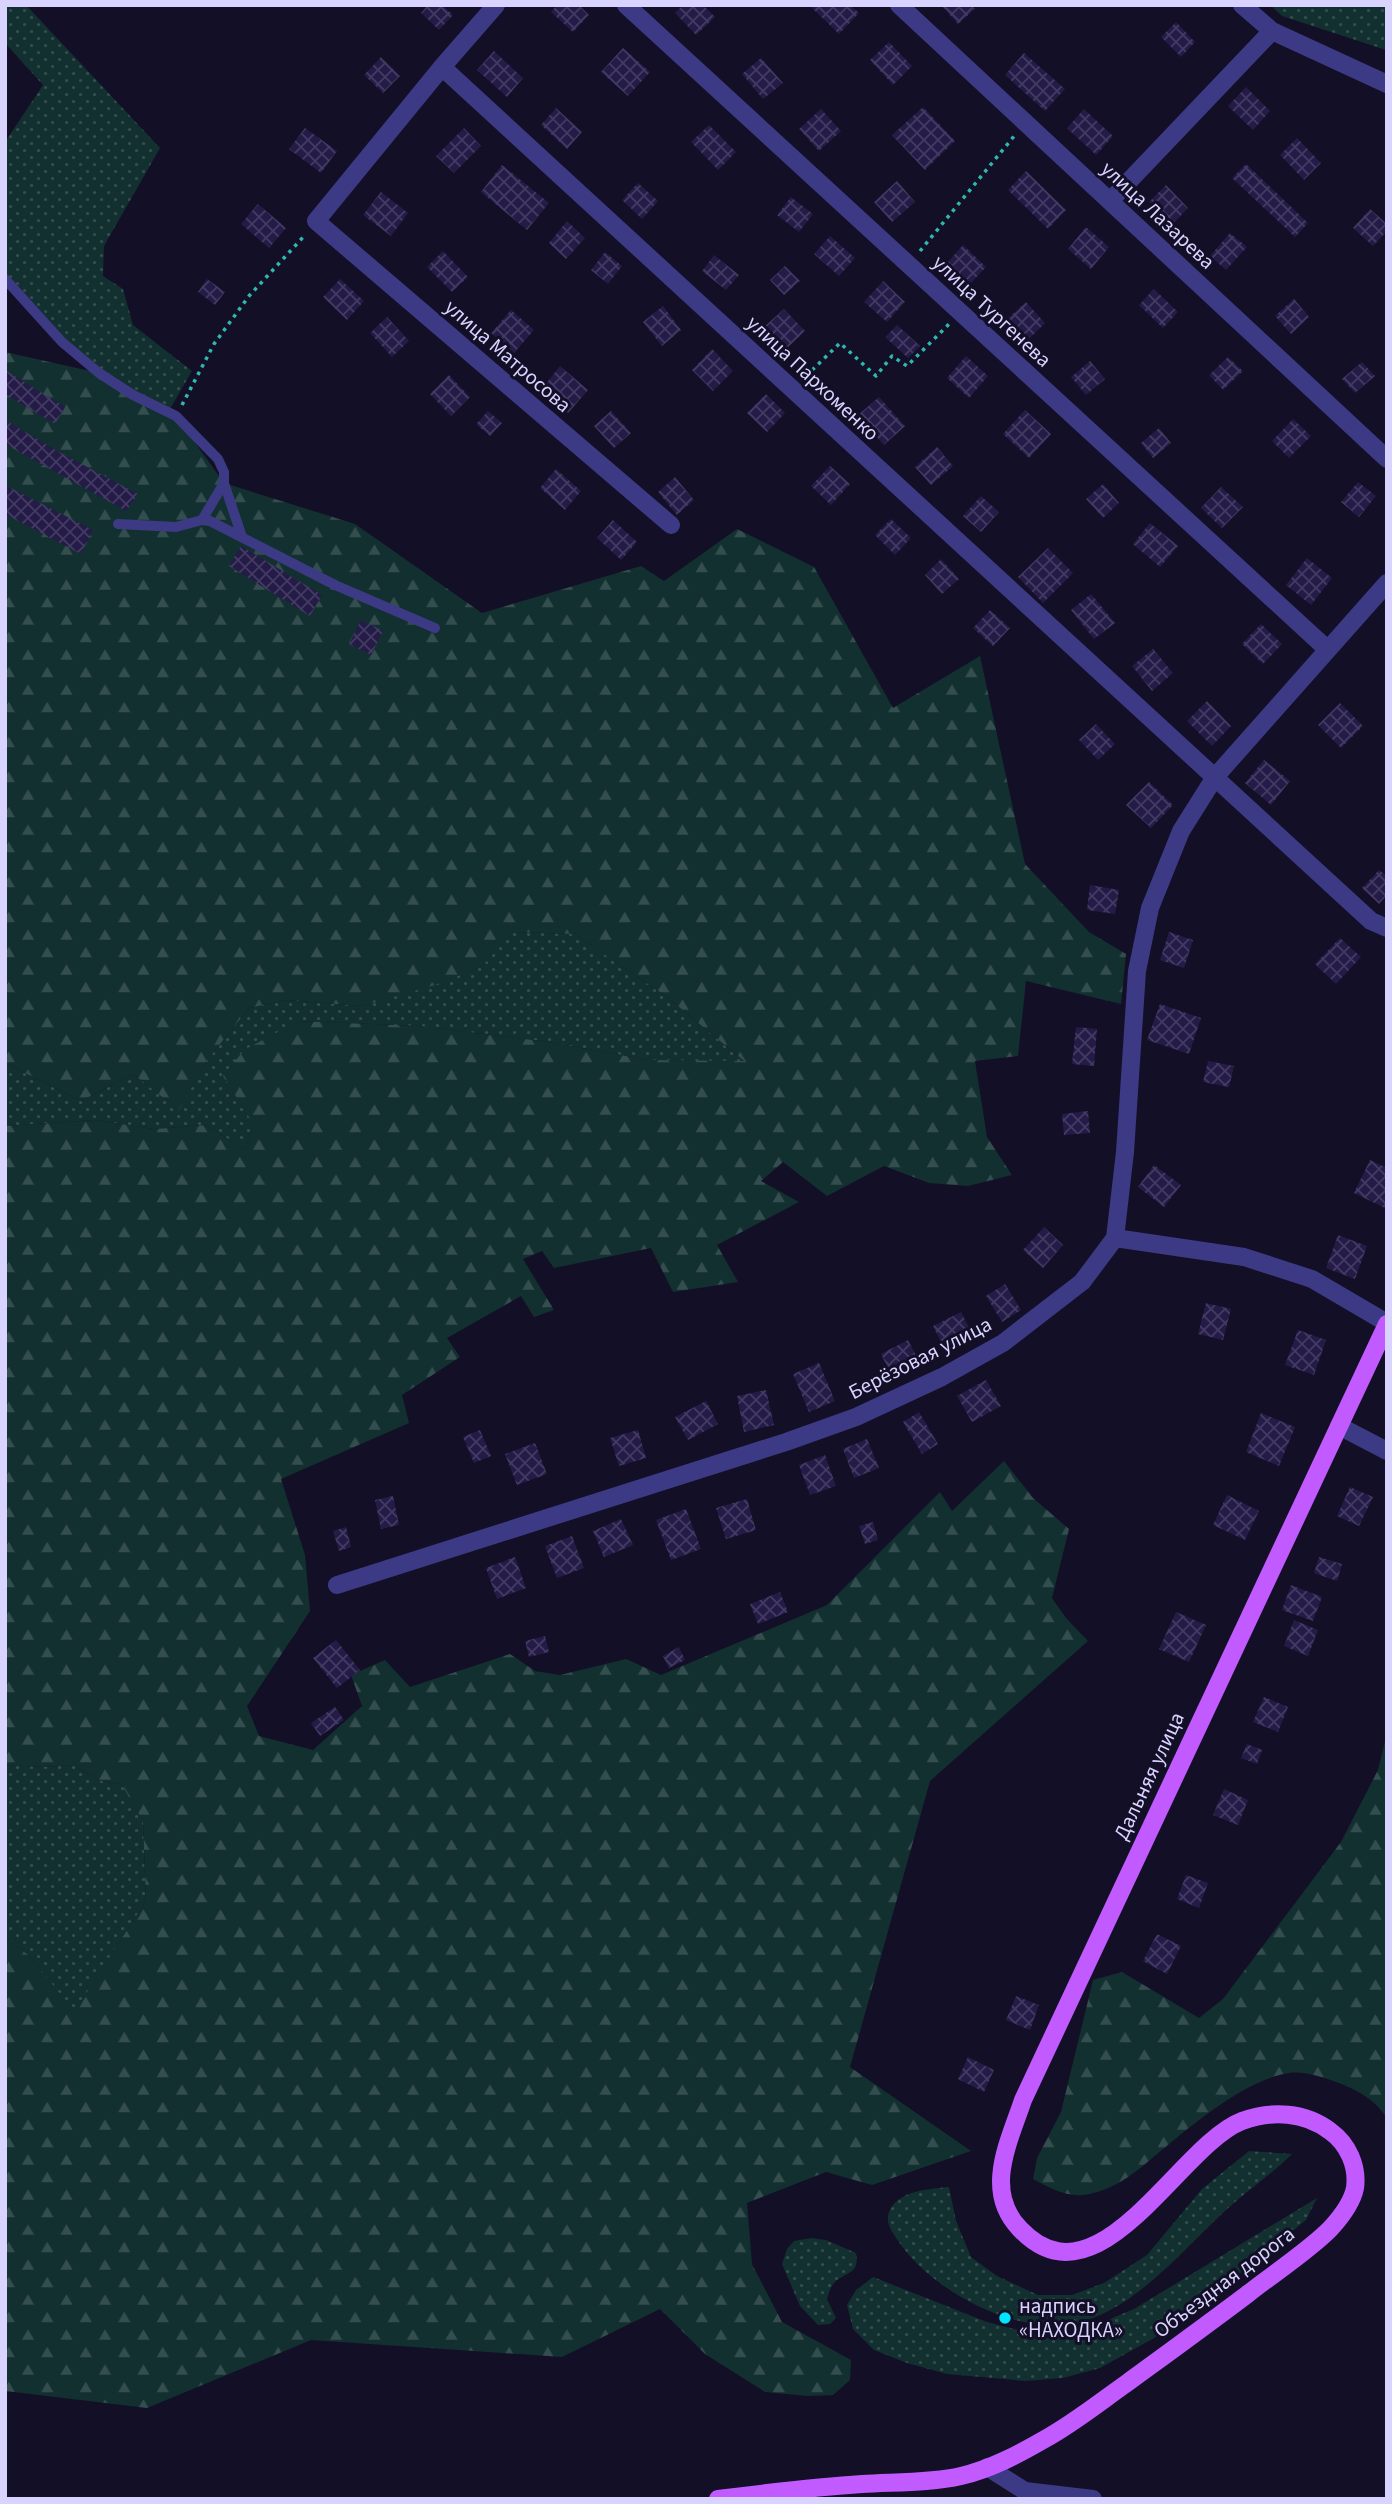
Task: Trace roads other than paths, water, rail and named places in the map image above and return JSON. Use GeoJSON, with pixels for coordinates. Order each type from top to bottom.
{"type":"FeatureCollection","features":[{"type":"Feature","properties":{"kind":"main road","name":"Дальняя улица"},"geometry":{"type":"LineString","coordinates":[[1040,2245],[1015,2225],[1005,2209],[1000,2193],[1000,2172],[1023,2100],[1387,1323]]}},
{"type":"Feature","properties":{"kind":"main road","name":"Объездная дорога"},"geometry":{"type":"LineString","coordinates":[[718,2499],[826,2486],[958,2476],[987,2468],[1016,2455],[1078,2418],[1204,2327],[1329,2230],[1349,2203],[1354,2190],[1352,2162],[1344,2144],[1334,2133],[1303,2116],[1283,2114],[1256,2117],[1241,2122],[1209,2142],[1142,2212],[1105,2240],[1071,2251],[1040,2245]]}},
{"type":"Feature","properties":{"kind":"street"},"geometry":{"type":"LineString","coordinates":[[442,67],[496,5]]}},
{"type":"Feature","properties":{"kind":"street","name":"улица Тургенева"},"geometry":{"type":"LineString","coordinates":[[626,5],[1327,649]]}},
{"type":"Feature","properties":{"kind":"street","name":"улица Лазарева"},"geometry":{"type":"LineString","coordinates":[[899,5],[1387,459]]}},
{"type":"Feature","properties":{"kind":"street"},"geometry":{"type":"LineString","coordinates":[[1242,5],[1272,31],[1387,84]]}},
{"type":"Feature","properties":{"kind":"street"},"geometry":{"type":"LineString","coordinates":[[1110,201],[1272,31]]}},
{"type":"Feature","properties":{"kind":"street","name":"улица Матросова"},"geometry":{"type":"LineString","coordinates":[[442,67],[316,220],[671,525]]}},
{"type":"Feature","properties":{"kind":"street","name":"улица Пархоменко"},"geometry":{"type":"LineString","coordinates":[[442,67],[1371,921],[1387,928]]}},
{"type":"Feature","properties":{"kind":"street","name":"Берёзовая улица"},"geometry":{"type":"LineString","coordinates":[[337,1585],[786,1442],[856,1417],[942,1377],[1003,1343],[1083,1282],[1115,1238],[1125,1152],[1139,958],[1150,908],[1181,831],[1214,777],[1387,583]]}},
{"type":"Feature","properties":{"kind":"street"},"geometry":{"type":"LineString","coordinates":[[1115,1238],[1244,1257],[1312,1279],[1387,1323]]}},
{"type":"Feature","properties":{"kind":"street"},"geometry":{"type":"LineString","coordinates":[[1339,1426],[1387,1451]]}},
{"type":"Feature","properties":{"kind":"street"},"geometry":{"type":"LineString","coordinates":[[987,2468],[1025,2491],[1093,2499]]}},
{"type":"Feature","properties":{"kind":"lane"},"geometry":{"type":"LineString","coordinates":[[5,279],[62,342],[99,373],[132,395],[176,416],[218,459],[242,537]]}},
{"type":"Feature","properties":{"kind":"lane"},"geometry":{"type":"LineString","coordinates":[[202,520],[224,483]]}},
{"type":"Feature","properties":{"kind":"lane"},"geometry":{"type":"LineString","coordinates":[[118,524],[176,527],[202,520],[211,521],[335,585],[435,628]]}},
{"type":"Feature","properties":{"kind":"place","name":"надпись «НАХОДКА»"},"geometry":{"type":"Point","coordinates":[1005,2318]}}]}
